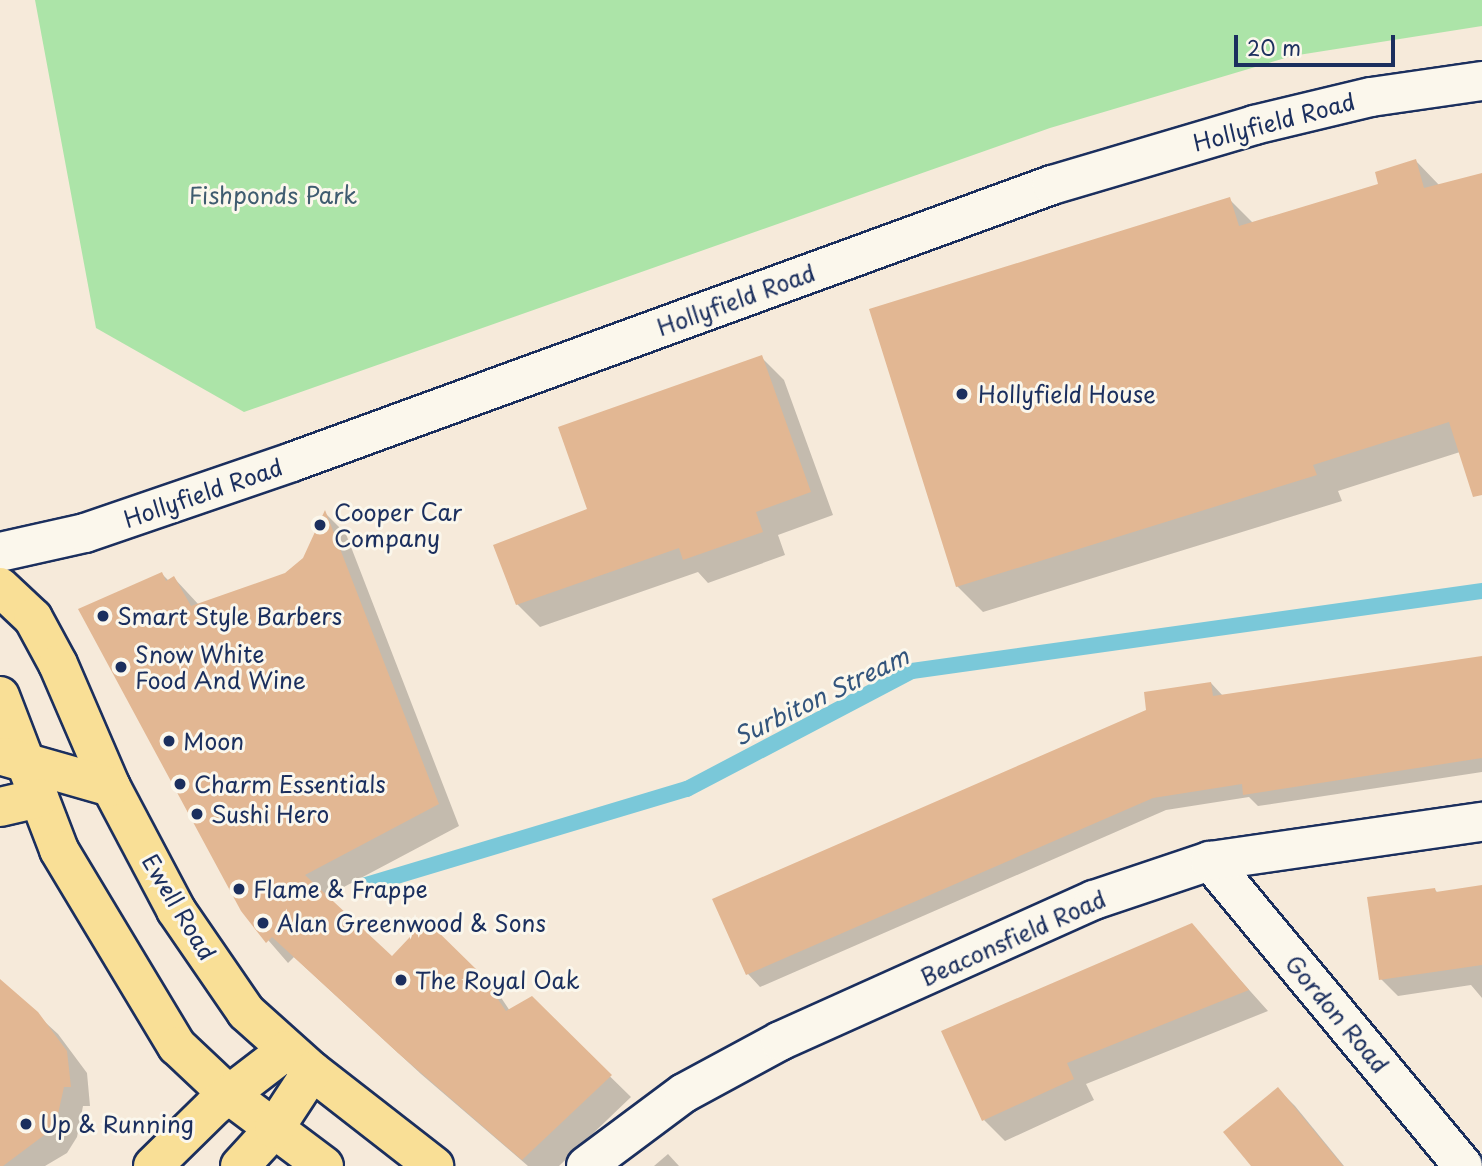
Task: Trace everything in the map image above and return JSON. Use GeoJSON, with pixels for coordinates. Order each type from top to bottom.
{"type":"FeatureCollection","features":[{"type":"Feature","properties":{"kind":"main road","name":"Ewell Road"},"geometry":{"type":"LineString","coordinates":[[0,587],[33,618],[58,664],[111,787],[176,910],[246,1012],[300,1060],[434,1166]]}},
{"type":"Feature","properties":{"kind":"main road"},"geometry":{"type":"LineString","coordinates":[[0,696],[11,759],[39,798],[59,850],[177,1046],[228,1094],[324,1166]]}},
{"type":"Feature","properties":{"kind":"main road"},"geometry":{"type":"LineString","coordinates":[[11,759],[111,787]]}},
{"type":"Feature","properties":{"kind":"main road"},"geometry":{"type":"LineString","coordinates":[[0,807],[39,798]]}},
{"type":"Feature","properties":{"kind":"main road"},"geometry":{"type":"LineString","coordinates":[[153,1166],[184,1132],[228,1094],[300,1060]]}},
{"type":"Feature","properties":{"kind":"main road"},"geometry":{"type":"LineString","coordinates":[[240,1166],[274,1129],[300,1060]]}},
{"type":"Feature","properties":{"kind":"street","name":"Hollyfield Road"},"geometry":{"type":"LineString","coordinates":[[0,552],[85,533],[292,462],[1052,185],[1254,125],[1371,97],[1482,81]]}},
{"type":"Feature","properties":{"kind":"street","name":"Beaconsfield Road"},"geometry":{"type":"LineString","coordinates":[[586,1166],[684,1093],[780,1041],[1094,900],[1210,862],[1482,822]]}},
{"type":"Feature","properties":{"kind":"street","name":"Gordon Road"},"geometry":{"type":"LineString","coordinates":[[1210,862],[1463,1166]]}},
{"type":"Feature","properties":{"kind":"green space","name":"Fishponds Park"},"geometry":{"type":"Polygon","coordinates":[[[35,0],[1482,0],[1482,26],[1292,56],[1050,128],[244,412],[96,328],[35,0]]]}},
{"type":"Feature","properties":{"kind":"building","name":"Hollyfield House"},"geometry":{"type":"Polygon","coordinates":[[[1416,159],[1424,188],[1482,173],[1482,495],[1473,497],[1449,422],[1313,465],[1317,475],[956,587],[869,309],[1230,197],[1239,226],[1378,184],[1375,172],[1416,159]]]}},
{"type":"Feature","properties":{"kind":"building"},"geometry":{"type":"Polygon","coordinates":[[[762,355],[811,492],[756,512],[763,532],[683,560],[679,548],[516,605],[493,545],[587,509],[558,427],[762,355]]]}},
{"type":"Feature","properties":{"kind":"building"},"geometry":{"type":"Polygon","coordinates":[[[325,510],[439,804],[305,875],[392,956],[426,920],[479,972],[506,1011],[532,996],[612,1075],[522,1160],[398,1053],[272,937],[266,943],[241,911],[78,609],[162,572],[166,581],[174,576],[191,606],[285,573],[303,558],[325,510]]]}},
{"type":"Feature","properties":{"kind":"building"},"geometry":{"type":"Polygon","coordinates":[[[1482,656],[1482,758],[1243,795],[1242,784],[1153,798],[746,975],[712,899],[1146,710],[1144,692],[1211,682],[1213,696],[1482,656]]]}},
{"type":"Feature","properties":{"kind":"building"},"geometry":{"type":"Polygon","coordinates":[[[1482,885],[1482,965],[1379,980],[1367,897],[1435,888],[1436,892],[1482,885]]]}},
{"type":"Feature","properties":{"kind":"building"},"geometry":{"type":"Polygon","coordinates":[[[1192,923],[1249,990],[1067,1063],[1074,1079],[982,1121],[941,1031],[1192,923]]]}},
{"type":"Feature","properties":{"kind":"building"},"geometry":{"type":"Polygon","coordinates":[[[0,979],[38,1012],[67,1051],[71,1087],[64,1087],[58,1114],[47,1133],[3,1166],[0,1166],[0,979]]]}},
{"type":"Feature","properties":{"kind":"building"},"geometry":{"type":"Polygon","coordinates":[[[1278,1087],[1343,1166],[1251,1166],[1223,1132],[1278,1087]]]}},
{"type":"Feature","properties":{"kind":"waterway","name":"Surbiton Stream"},"geometry":{"type":"LineString","coordinates":[[363,886],[687,789],[912,671],[1482,591]]}},
{"type":"Feature","properties":{"kind":"place","name":"Hollyfield House"},"geometry":{"type":"Point","coordinates":[962,394]}},
{"type":"Feature","properties":{"kind":"place","name":"Cooper Car Company"},"geometry":{"type":"Point","coordinates":[320,525]}},
{"type":"Feature","properties":{"kind":"place","name":"Smart Style Barbers"},"geometry":{"type":"Point","coordinates":[103,616]}},
{"type":"Feature","properties":{"kind":"place","name":"Snow White Food And Wine"},"geometry":{"type":"Point","coordinates":[121,667]}},
{"type":"Feature","properties":{"kind":"place","name":"Moon"},"geometry":{"type":"Point","coordinates":[169,741]}},
{"type":"Feature","properties":{"kind":"place","name":"Charm Essentials"},"geometry":{"type":"Point","coordinates":[180,784]}},
{"type":"Feature","properties":{"kind":"place","name":"Sushi Hero"},"geometry":{"type":"Point","coordinates":[197,814]}},
{"type":"Feature","properties":{"kind":"place","name":"Flame & Frappe"},"geometry":{"type":"Point","coordinates":[239,889]}},
{"type":"Feature","properties":{"kind":"place","name":"Alan Greenwood & Sons"},"geometry":{"type":"Point","coordinates":[263,923]}},
{"type":"Feature","properties":{"kind":"place","name":"The Royal Oak"},"geometry":{"type":"Point","coordinates":[401,980]}},
{"type":"Feature","properties":{"kind":"place","name":"Up & Running"},"geometry":{"type":"Point","coordinates":[26,1124]}}]}
